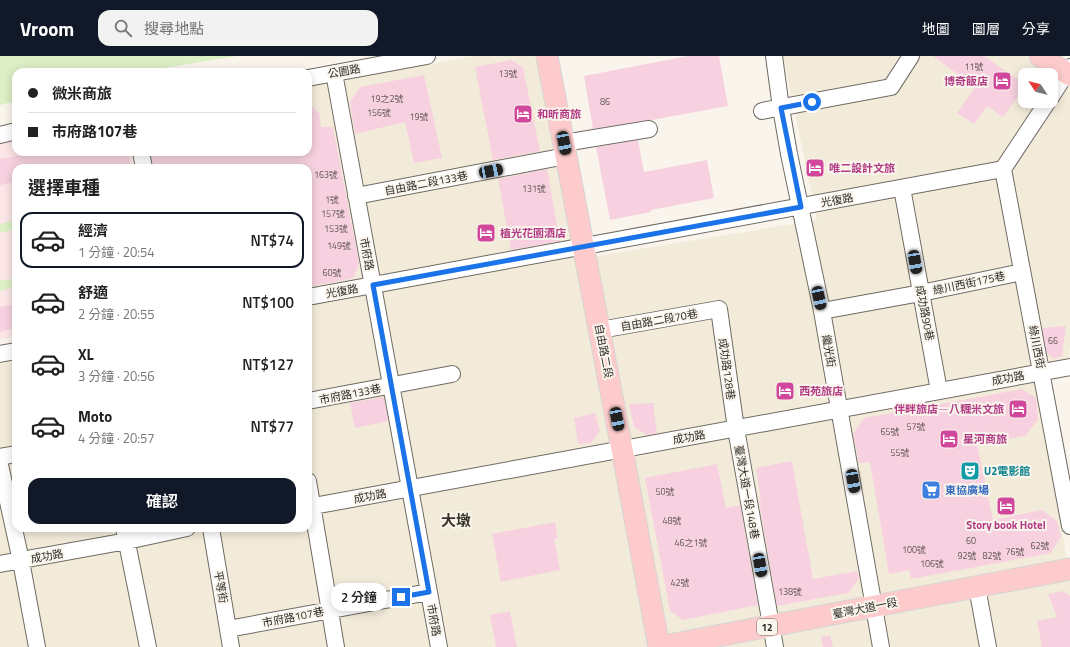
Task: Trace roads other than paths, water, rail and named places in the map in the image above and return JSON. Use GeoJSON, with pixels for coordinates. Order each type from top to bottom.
{"type":"FeatureCollection","features":[{"type":"Feature","properties":{"kind":"main road","name":"自由路二段"},"geometry":{"type":"LineString","coordinates":[[547,56],[659,647]]}},
{"type":"Feature","properties":{"kind":"main road"},"geometry":{"type":"LineString","coordinates":[[1040,56],[1069,72]]}},
{"type":"Feature","properties":{"kind":"main road","name":"臺灣大道一段"},"geometry":{"type":"LineString","coordinates":[[659,647],[1070,569]]}},
{"type":"Feature","properties":{"kind":"street","name":"公園路"},"geometry":{"type":"LineString","coordinates":[[312,77],[427,56]]}},
{"type":"Feature","properties":{"kind":"street","name":"繼光街"},"geometry":{"type":"LineString","coordinates":[[774,56],[781,108],[822,311],[881,647]]}},
{"type":"Feature","properties":{"kind":"street"},"geometry":{"type":"LineString","coordinates":[[762,112],[891,87],[911,56]]}},
{"type":"Feature","properties":{"kind":"street"},"geometry":{"type":"LineString","coordinates":[[1058,87],[1069,72]]}},
{"type":"Feature","properties":{"kind":"street","name":"市府路"},"geometry":{"type":"LineString","coordinates":[[334,73],[439,647]]}},
{"type":"Feature","properties":{"kind":"street"},"geometry":{"type":"LineString","coordinates":[[1003,169],[1043,108]]}},
{"type":"Feature","properties":{"kind":"street","name":"自由路二段133巷"},"geometry":{"type":"LineString","coordinates":[[356,196],[565,150],[649,129]]}},
{"type":"Feature","properties":{"kind":"street"},"geometry":{"type":"LineString","coordinates":[[0,135],[12,133]]}},
{"type":"Feature","properties":{"kind":"street","name":"光復路"},"geometry":{"type":"LineString","coordinates":[[312,296],[1003,169]]}},
{"type":"Feature","properties":{"kind":"street","name":"綠川西街"},"geometry":{"type":"LineString","coordinates":[[1003,169],[1070,526]]}},
{"type":"Feature","properties":{"kind":"street","name":"成功路90巷"},"geometry":{"type":"LineString","coordinates":[[902,188],[939,391]]}},
{"type":"Feature","properties":{"kind":"street","name":"綠川西街175巷"},"geometry":{"type":"LineString","coordinates":[[822,311],[921,293],[1022,272]]}},
{"type":"Feature","properties":{"kind":"street","name":"自由路二段70巷"},"geometry":{"type":"LineString","coordinates":[[600,330],[719,309]]}},
{"type":"Feature","properties":{"kind":"street","name":"成功路128巷"},"geometry":{"type":"LineString","coordinates":[[719,309],[736,429]]}},
{"type":"Feature","properties":{"kind":"street"},"geometry":{"type":"LineString","coordinates":[[0,354],[12,352]]}},
{"type":"Feature","properties":{"kind":"street","name":"成功路"},"geometry":{"type":"LineString","coordinates":[[312,507],[1070,367]]}},
{"type":"Feature","properties":{"kind":"street","name":"市府路133巷"},"geometry":{"type":"LineString","coordinates":[[312,400],[452,374]]}},
{"type":"Feature","properties":{"kind":"street","name":"臺灣大道一段148巷"},"geometry":{"type":"LineString","coordinates":[[736,429],[775,647]]}},
{"type":"Feature","properties":{"kind":"street"},"geometry":{"type":"LineString","coordinates":[[0,457],[12,455]]}},
{"type":"Feature","properties":{"kind":"street"},"geometry":{"type":"LineString","coordinates":[[0,465],[12,520]]}},
{"type":"Feature","properties":{"kind":"street"},"geometry":{"type":"LineString","coordinates":[[312,518],[336,647]]}},
{"type":"Feature","properties":{"kind":"street"},"geometry":{"type":"LineString","coordinates":[[15,532],[37,647]]}},
{"type":"Feature","properties":{"kind":"street","name":"成功路"},"geometry":{"type":"LineString","coordinates":[[0,564],[21,561],[126,534],[146,532]]}},
{"type":"Feature","properties":{"kind":"street","name":"平等街"},"geometry":{"type":"LineString","coordinates":[[212,532],[231,647]]}},
{"type":"Feature","properties":{"kind":"street"},"geometry":{"type":"LineString","coordinates":[[126,534],[148,647]]}},
{"type":"Feature","properties":{"kind":"street"},"geometry":{"type":"LineString","coordinates":[[977,587],[988,647]]}},
{"type":"Feature","properties":{"kind":"street","name":"市府路107巷"},"geometry":{"type":"LineString","coordinates":[[228,629],[429,592]]}},
{"type":"Feature","properties":{"kind":"place","name":"博奇飯店"},"geometry":{"type":"Point","coordinates":[1002,81]}},
{"type":"Feature","properties":{"kind":"place","name":"和昕商旅"},"geometry":{"type":"Point","coordinates":[523,114]}},
{"type":"Feature","properties":{"kind":"place","name":"唯二設計文旅"},"geometry":{"type":"Point","coordinates":[815,168]}},
{"type":"Feature","properties":{"kind":"place","name":"植光花園酒店"},"geometry":{"type":"Point","coordinates":[486,233]}},
{"type":"Feature","properties":{"kind":"place","name":"西苑旅店"},"geometry":{"type":"Point","coordinates":[785,391]}},
{"type":"Feature","properties":{"kind":"place","name":"伴畔旅店―八糎米文旅"},"geometry":{"type":"Point","coordinates":[1018,409]}},
{"type":"Feature","properties":{"kind":"place","name":"星河商旅"},"geometry":{"type":"Point","coordinates":[949,439]}},
{"type":"Feature","properties":{"kind":"place","name":"U2電影館"},"geometry":{"type":"Point","coordinates":[970,471]}},
{"type":"Feature","properties":{"kind":"place","name":"東協廣場"},"geometry":{"type":"Point","coordinates":[931,490]}},
{"type":"Feature","properties":{"kind":"place","name":"Story book Hotel"},"geometry":{"type":"Point","coordinates":[1006,506]}},
{"type":"Feature","properties":{"kind":"district","name":"大墩"},"geometry":{"type":"Point","coordinates":[456,520]}}]}
